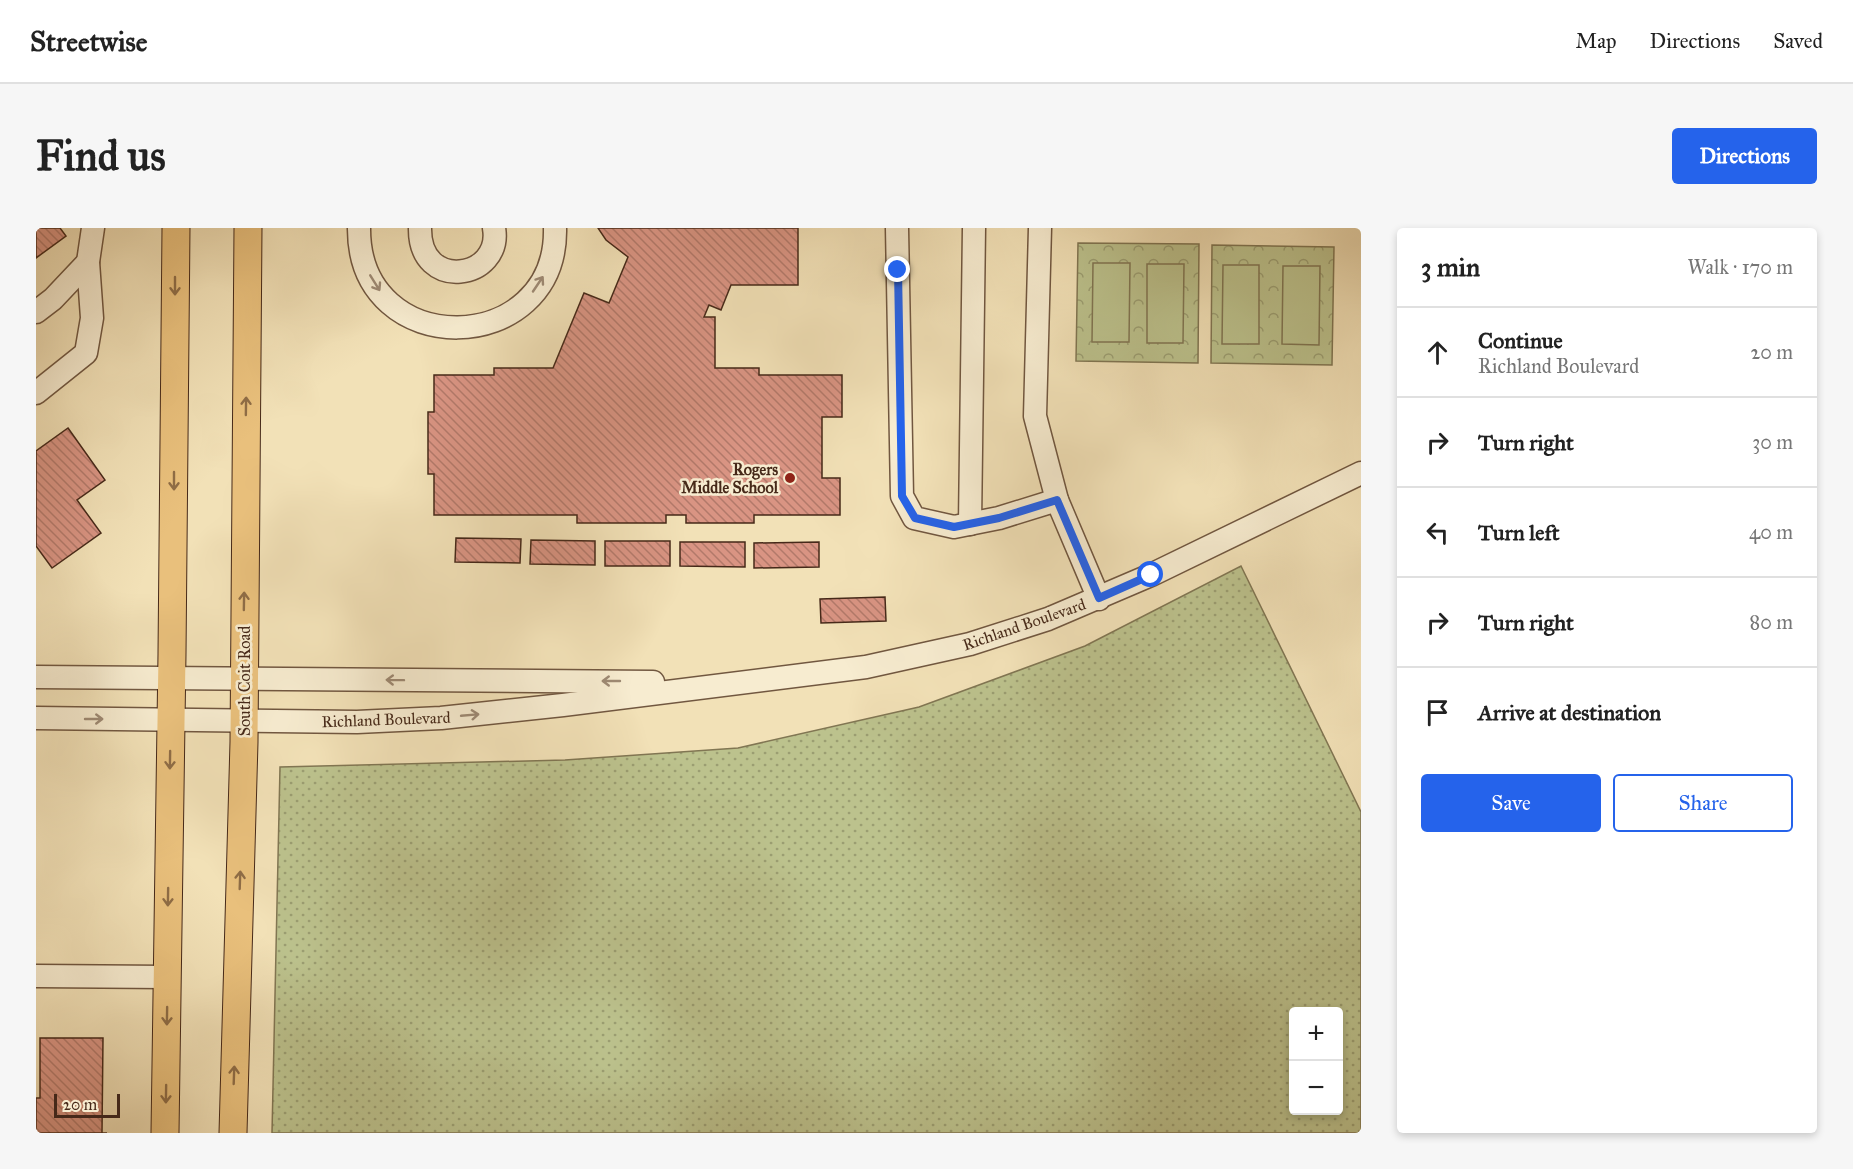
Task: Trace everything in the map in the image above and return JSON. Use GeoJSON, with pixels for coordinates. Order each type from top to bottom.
{"type":"FeatureCollection","features":[{"type":"Feature","properties":{"kind":"main road"},"geometry":{"type":"LineString","coordinates":[[165,1133],[176,228]]}},
{"type":"Feature","properties":{"kind":"main road","name":"South Coit Road"},"geometry":{"type":"LineString","coordinates":[[233,1133],[244,721],[248,228]]}},
{"type":"Feature","properties":{"kind":"street"},"geometry":{"type":"LineString","coordinates":[[36,393],[86,353],[92,318],[88,262],[93,228]]}},
{"type":"Feature","properties":{"kind":"street"},"geometry":{"type":"LineString","coordinates":[[359,228],[359,243],[367,269],[381,293],[409,316],[426,324],[444,328],[481,326],[498,320],[528,298],[548,267],[555,228]]}},
{"type":"Feature","properties":{"kind":"street"},"geometry":{"type":"LineString","coordinates":[[420,228],[420,239],[427,258],[435,265],[454,272],[464,272],[483,262],[494,244],[494,228]]}},
{"type":"Feature","properties":{"kind":"street"},"geometry":{"type":"LineString","coordinates":[[897,228],[902,496],[915,518],[954,527],[999,518],[1057,500]]}},
{"type":"Feature","properties":{"kind":"street"},"geometry":{"type":"LineString","coordinates":[[970,524],[974,228]]}},
{"type":"Feature","properties":{"kind":"street"},"geometry":{"type":"LineString","coordinates":[[1040,228],[1035,416],[1057,500],[1099,598]]}},
{"type":"Feature","properties":{"kind":"street"},"geometry":{"type":"LineString","coordinates":[[36,312],[53,299],[88,262]]}},
{"type":"Feature","properties":{"kind":"street","name":"Richland Boulevard"},"geometry":{"type":"LineString","coordinates":[[36,718],[357,722],[441,718],[573,704],[733,682],[827,673],[940,652],[1027,627],[1099,598],[1361,473]]}},
{"type":"Feature","properties":{"kind":"street","name":"Richland Boulevard"},"geometry":{"type":"LineString","coordinates":[[36,677],[733,682]]}},
{"type":"Feature","properties":{"kind":"street"},"geometry":{"type":"LineString","coordinates":[[36,976],[167,977]]}},
{"type":"Feature","properties":{"kind":"green space"},"geometry":{"type":"Polygon","coordinates":[[[1078,243],[1199,244],[1198,363],[1076,361],[1078,243]]]}},
{"type":"Feature","properties":{"kind":"green space"},"geometry":{"type":"Polygon","coordinates":[[[1212,245],[1334,247],[1332,365],[1211,363],[1212,245]]]}},
{"type":"Feature","properties":{"kind":"green space"},"geometry":{"type":"Polygon","coordinates":[[[1093,263],[1130,263],[1129,342],[1092,342],[1093,263]]]}},
{"type":"Feature","properties":{"kind":"green space"},"geometry":{"type":"Polygon","coordinates":[[[1147,264],[1184,264],[1183,343],[1147,343],[1147,264]]]}},
{"type":"Feature","properties":{"kind":"green space"},"geometry":{"type":"Polygon","coordinates":[[[1223,265],[1259,265],[1259,344],[1222,344],[1223,265]]]}},
{"type":"Feature","properties":{"kind":"green space"},"geometry":{"type":"Polygon","coordinates":[[[1283,266],[1320,266],[1319,345],[1282,344],[1283,266]]]}},
{"type":"Feature","properties":{"kind":"green space"},"geometry":{"type":"Polygon","coordinates":[[[1241,566],[1361,812],[1361,1133],[272,1133],[280,767],[565,760],[738,748],[919,707],[1085,646],[1241,566]]]}},
{"type":"Feature","properties":{"kind":"building"},"geometry":{"type":"Polygon","coordinates":[[[36,228],[60,228],[66,236],[36,258],[36,228]]]}},
{"type":"Feature","properties":{"kind":"building"},"geometry":{"type":"Polygon","coordinates":[[[598,228],[798,228],[798,285],[731,285],[721,310],[709,305],[704,317],[715,317],[715,368],[759,368],[759,375],[842,375],[842,417],[822,417],[822,478],[840,478],[840,515],[754,515],[754,523],[686,523],[686,515],[666,515],[666,523],[577,523],[577,515],[434,515],[434,474],[428,474],[428,412],[434,412],[434,375],[494,375],[494,368],[553,368],[584,293],[609,303],[628,257],[606,240],[598,228]]]}},
{"type":"Feature","properties":{"kind":"building"},"geometry":{"type":"Polygon","coordinates":[[[68,428],[105,480],[77,500],[101,533],[52,568],[36,546],[36,451],[68,428]]]}},
{"type":"Feature","properties":{"kind":"building"},"geometry":{"type":"Polygon","coordinates":[[[456,538],[521,539],[520,563],[455,562],[456,538]]]}},
{"type":"Feature","properties":{"kind":"building"},"geometry":{"type":"Polygon","coordinates":[[[531,540],[595,541],[595,565],[530,564],[531,540]]]}},
{"type":"Feature","properties":{"kind":"building"},"geometry":{"type":"Polygon","coordinates":[[[605,541],[670,541],[670,566],[605,566],[605,541]]]}},
{"type":"Feature","properties":{"kind":"building"},"geometry":{"type":"Polygon","coordinates":[[[680,542],[745,542],[745,567],[680,566],[680,542]]]}},
{"type":"Feature","properties":{"kind":"building"},"geometry":{"type":"Polygon","coordinates":[[[819,542],[819,567],[754,568],[754,543],[819,542]]]}},
{"type":"Feature","properties":{"kind":"building"},"geometry":{"type":"Polygon","coordinates":[[[885,597],[886,621],[821,623],[820,599],[885,597]]]}},
{"type":"Feature","properties":{"kind":"building"},"geometry":{"type":"Polygon","coordinates":[[[40,1038],[103,1038],[102,1133],[36,1133],[36,1098],[40,1098],[40,1038]]]}},
{"type":"Feature","properties":{"kind":"place","name":"Rogers Middle School"},"geometry":{"type":"Point","coordinates":[790,478]}},
{"type":"Feature","properties":{"kind":"route"},"geometry":{"type":"LineString","coordinates":[[898,270],[902,496],[915,518],[954,527],[999,518],[1057,500],[1099,598],[1151,575]]}}]}
